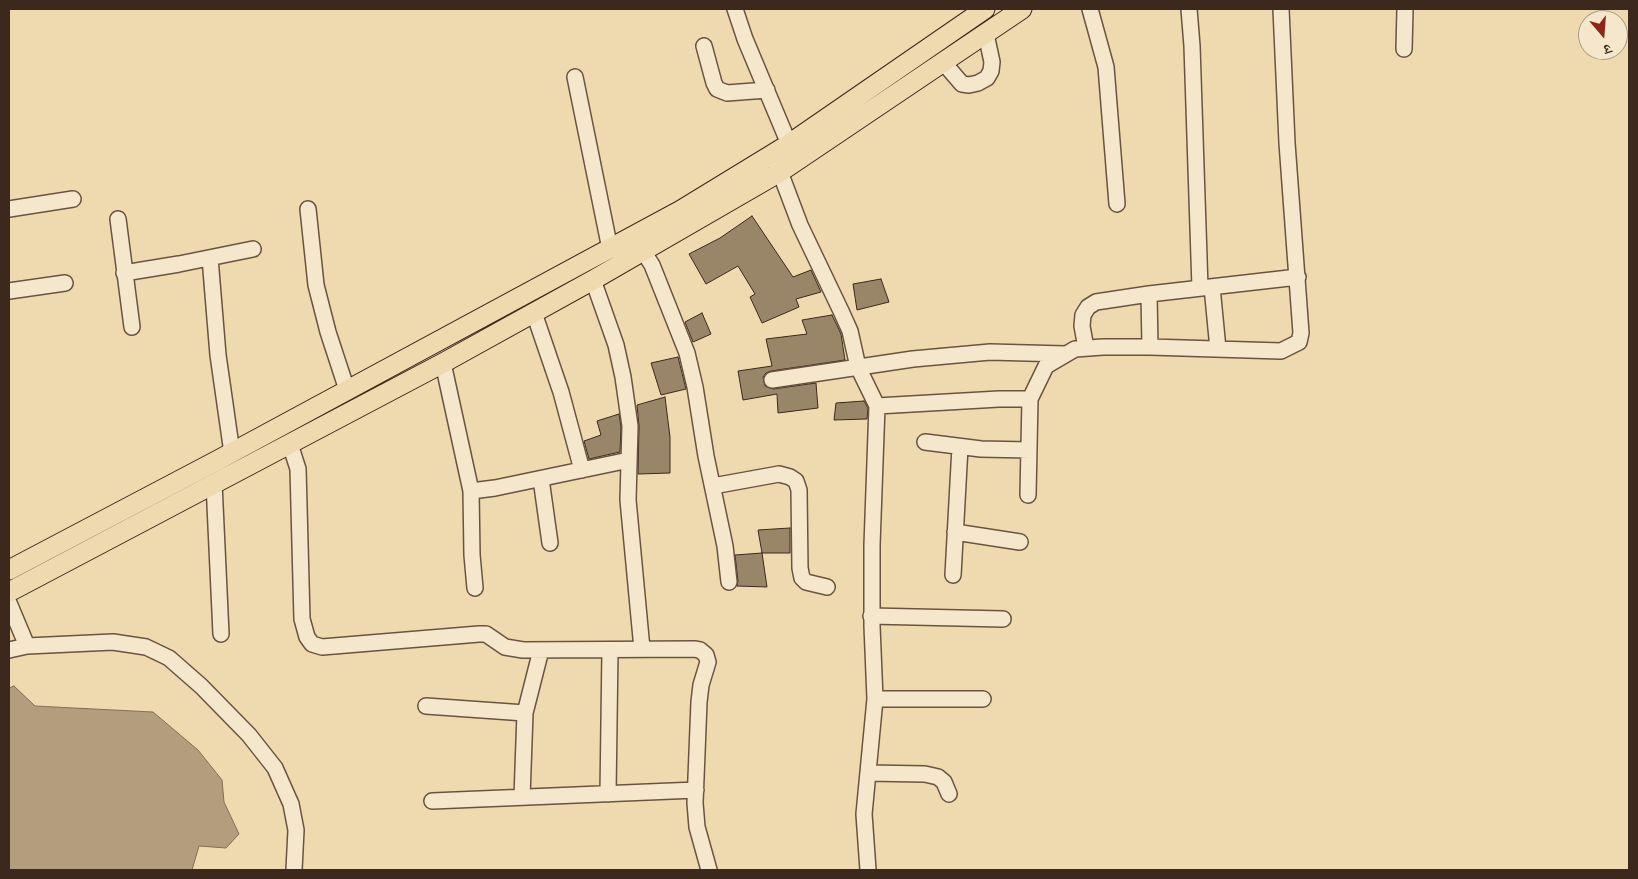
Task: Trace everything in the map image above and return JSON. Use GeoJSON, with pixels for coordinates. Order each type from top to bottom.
{"type":"FeatureCollection","features":[{"type":"Feature","properties":{"kind":"main road"},"geometry":{"type":"LineString","coordinates":[[9,570],[610,250],[681,210],[789,144],[985,9]]}},
{"type":"Feature","properties":{"kind":"main road"},"geometry":{"type":"LineString","coordinates":[[10,591],[443,363],[590,282],[780,172],[1022,9]]}},
{"type":"Feature","properties":{"kind":"street"},"geometry":{"type":"LineString","coordinates":[[735,9],[745,39],[789,144]]}},
{"type":"Feature","properties":{"kind":"street"},"geometry":{"type":"LineString","coordinates":[[1090,9],[1106,67],[1117,204]]}},
{"type":"Feature","properties":{"kind":"street"},"geometry":{"type":"LineString","coordinates":[[1188,9],[1192,46],[1206,287],[1218,349]]}},
{"type":"Feature","properties":{"kind":"street"},"geometry":{"type":"LineString","coordinates":[[1028,495],[1030,399],[1046,366],[1066,354],[1075,349],[1086,348],[1150,347],[1281,351],[1299,342],[1301,333],[1298,277],[1287,143],[1281,9]]}},
{"type":"Feature","properties":{"kind":"street"},"geometry":{"type":"LineString","coordinates":[[1404,49],[1405,9]]}},
{"type":"Feature","properties":{"kind":"street"},"geometry":{"type":"LineString","coordinates":[[927,49],[962,84],[978,83],[987,78],[991,71],[992,62],[986,34]]}},
{"type":"Feature","properties":{"kind":"street"},"geometry":{"type":"LineString","coordinates":[[704,46],[717,89],[727,93],[767,90]]}},
{"type":"Feature","properties":{"kind":"street"},"geometry":{"type":"LineString","coordinates":[[575,77],[610,250]]}},
{"type":"Feature","properties":{"kind":"street"},"geometry":{"type":"LineString","coordinates":[[771,155],[780,172],[800,225],[850,331],[858,367],[877,406],[872,545],[874,699],[864,814],[868,870]]}},
{"type":"Feature","properties":{"kind":"street"},"geometry":{"type":"LineString","coordinates":[[9,209],[73,199]]}},
{"type":"Feature","properties":{"kind":"street"},"geometry":{"type":"LineString","coordinates":[[308,209],[316,285],[328,332],[347,390]]}},
{"type":"Feature","properties":{"kind":"street"},"geometry":{"type":"LineString","coordinates":[[118,219],[132,327]]}},
{"type":"Feature","properties":{"kind":"street"},"geometry":{"type":"LineString","coordinates":[[124,273],[253,249]]}},
{"type":"Feature","properties":{"kind":"street"},"geometry":{"type":"LineString","coordinates":[[643,251],[652,265],[687,353],[725,546],[729,582]]}},
{"type":"Feature","properties":{"kind":"street"},"geometry":{"type":"LineString","coordinates":[[210,258],[229,454],[235,473]]}},
{"type":"Feature","properties":{"kind":"street"},"geometry":{"type":"LineString","coordinates":[[578,267],[590,282],[616,345],[623,376],[630,426],[628,500],[642,649]]}},
{"type":"Feature","properties":{"kind":"street"},"geometry":{"type":"LineString","coordinates":[[1086,348],[1082,326],[1083,315],[1088,307],[1096,302],[1298,277]]}},
{"type":"Feature","properties":{"kind":"street"},"geometry":{"type":"LineString","coordinates":[[9,291],[65,283]]}},
{"type":"Feature","properties":{"kind":"street"},"geometry":{"type":"LineString","coordinates":[[1149,294],[1150,347]]}},
{"type":"Feature","properties":{"kind":"street"},"geometry":{"type":"LineString","coordinates":[[534,313],[560,392],[582,470]]}},
{"type":"Feature","properties":{"kind":"street"},"geometry":{"type":"LineString","coordinates":[[772,380],[913,359],[990,352],[1066,354]]}},
{"type":"Feature","properties":{"kind":"street"},"geometry":{"type":"LineString","coordinates":[[443,363],[471,491],[472,556],[475,588]]}},
{"type":"Feature","properties":{"kind":"street"},"geometry":{"type":"LineString","coordinates":[[877,406],[1030,399]]}},
{"type":"Feature","properties":{"kind":"street"},"geometry":{"type":"LineString","coordinates":[[925,442],[960,447],[1029,450]]}},
{"type":"Feature","properties":{"kind":"street"},"geometry":{"type":"LineString","coordinates":[[290,444],[298,469],[302,619],[307,638],[312,644],[322,647],[486,634],[505,648],[523,650],[694,649],[700,650],[706,655],[708,662],[701,686],[699,702],[696,790],[697,827],[709,870]]}},
{"type":"Feature","properties":{"kind":"street"},"geometry":{"type":"LineString","coordinates":[[953,576],[960,447]]}},
{"type":"Feature","properties":{"kind":"street"},"geometry":{"type":"LineString","coordinates":[[471,491],[541,479],[629,460]]}},
{"type":"Feature","properties":{"kind":"street"},"geometry":{"type":"LineString","coordinates":[[713,486],[779,474],[796,481],[800,490],[800,568],[802,578],[806,582],[826,587]]}},
{"type":"Feature","properties":{"kind":"street"},"geometry":{"type":"LineString","coordinates":[[541,479],[550,543]]}},
{"type":"Feature","properties":{"kind":"street"},"geometry":{"type":"LineString","coordinates":[[214,484],[221,634]]}},
{"type":"Feature","properties":{"kind":"street"},"geometry":{"type":"LineString","coordinates":[[955,532],[1020,542]]}},
{"type":"Feature","properties":{"kind":"street"},"geometry":{"type":"LineString","coordinates":[[10,591],[27,646]]}},
{"type":"Feature","properties":{"kind":"street"},"geometry":{"type":"LineString","coordinates":[[872,616],[1003,619]]}},
{"type":"Feature","properties":{"kind":"street"},"geometry":{"type":"LineString","coordinates":[[9,650],[27,646],[113,642],[146,647],[169,658],[202,686],[249,734],[275,768],[291,804],[296,830],[294,870]]}},
{"type":"Feature","properties":{"kind":"street"},"geometry":{"type":"LineString","coordinates":[[522,797],[526,713],[541,650]]}},
{"type":"Feature","properties":{"kind":"street"},"geometry":{"type":"LineString","coordinates":[[608,794],[610,650]]}},
{"type":"Feature","properties":{"kind":"street"},"geometry":{"type":"LineString","coordinates":[[874,699],[983,699]]}},
{"type":"Feature","properties":{"kind":"street"},"geometry":{"type":"LineString","coordinates":[[426,706],[526,713]]}},
{"type":"Feature","properties":{"kind":"street"},"geometry":{"type":"LineString","coordinates":[[868,773],[938,776],[944,782],[949,794]]}},
{"type":"Feature","properties":{"kind":"street"},"geometry":{"type":"LineString","coordinates":[[432,801],[696,790]]}},
{"type":"Feature","properties":{"kind":"shaded area"},"geometry":{"type":"Polygon","coordinates":[[[14,686],[35,706],[153,712],[198,750],[222,780],[224,802],[239,834],[226,848],[199,846],[192,870],[9,870],[9,688],[14,686]]]}},
{"type":"Feature","properties":{"kind":"building"},"geometry":{"type":"Polygon","coordinates":[[[752,216],[793,277],[811,270],[821,292],[796,299],[799,307],[762,323],[750,297],[755,294],[738,266],[706,284],[689,254],[720,238],[752,216]]]}},
{"type":"Feature","properties":{"kind":"building"},"geometry":{"type":"Polygon","coordinates":[[[881,279],[889,302],[857,310],[853,284],[881,279]]]}},
{"type":"Feature","properties":{"kind":"building"},"geometry":{"type":"Polygon","coordinates":[[[702,313],[711,334],[693,342],[685,322],[702,313]]]}},
{"type":"Feature","properties":{"kind":"building"},"geometry":{"type":"Polygon","coordinates":[[[832,315],[841,334],[845,360],[771,371],[763,377],[765,386],[773,389],[816,383],[818,408],[778,413],[777,394],[743,400],[738,371],[772,366],[766,339],[807,334],[802,320],[832,315]]]}},
{"type":"Feature","properties":{"kind":"building"},"geometry":{"type":"Polygon","coordinates":[[[678,357],[686,389],[661,395],[651,363],[678,357]]]}},
{"type":"Feature","properties":{"kind":"building"},"geometry":{"type":"Polygon","coordinates":[[[665,397],[670,437],[670,473],[638,474],[639,426],[637,405],[665,397]]]}},
{"type":"Feature","properties":{"kind":"building"},"geometry":{"type":"Polygon","coordinates":[[[864,401],[868,408],[867,419],[834,420],[836,403],[864,401]]]}},
{"type":"Feature","properties":{"kind":"building"},"geometry":{"type":"Polygon","coordinates":[[[619,414],[621,427],[620,452],[589,459],[584,441],[601,435],[597,421],[619,414]]]}},
{"type":"Feature","properties":{"kind":"building"},"geometry":{"type":"Polygon","coordinates":[[[790,528],[790,553],[762,553],[758,530],[790,528]]]}},
{"type":"Feature","properties":{"kind":"building"},"geometry":{"type":"Polygon","coordinates":[[[762,553],[767,587],[737,586],[735,555],[762,553]]]}}]}
